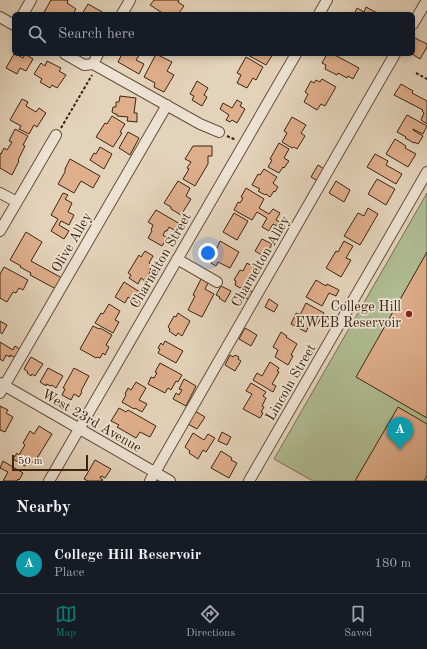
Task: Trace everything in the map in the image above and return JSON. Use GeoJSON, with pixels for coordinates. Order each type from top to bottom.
{"type":"FeatureCollection","features":[{"type":"Feature","properties":{"kind":"street"},"geometry":{"type":"LineString","coordinates":[[24,12],[30,0]]}},
{"type":"Feature","properties":{"kind":"street"},"geometry":{"type":"LineString","coordinates":[[123,12],[130,0]]}},
{"type":"Feature","properties":{"kind":"street"},"geometry":{"type":"LineString","coordinates":[[320,12],[327,0]]}},
{"type":"Feature","properties":{"kind":"street"},"geometry":{"type":"LineString","coordinates":[[415,21],[427,0]]}},
{"type":"Feature","properties":{"kind":"street"},"geometry":{"type":"LineString","coordinates":[[0,17],[12,24]]}},
{"type":"Feature","properties":{"kind":"street"},"geometry":{"type":"LineString","coordinates":[[70,56],[89,64],[200,124],[219,132]]}},
{"type":"Feature","properties":{"kind":"street"},"geometry":{"type":"LineString","coordinates":[[89,64],[96,56]]}},
{"type":"Feature","properties":{"kind":"street","name":"Charnelton Street"},"geometry":{"type":"LineString","coordinates":[[49,481],[295,56]]}},
{"type":"Feature","properties":{"kind":"street","name":"Charnelton Alley"},"geometry":{"type":"LineString","coordinates":[[152,477],[391,56]]}},
{"type":"Feature","properties":{"kind":"street","name":"Olive Alley"},"geometry":{"type":"LineString","coordinates":[[1,387],[167,105]]}},
{"type":"Feature","properties":{"kind":"street"},"geometry":{"type":"LineString","coordinates":[[0,231],[56,135]]}},
{"type":"Feature","properties":{"kind":"street","name":"Lincoln Street"},"geometry":{"type":"LineString","coordinates":[[249,481],[427,172]]}},
{"type":"Feature","properties":{"kind":"street"},"geometry":{"type":"LineString","coordinates":[[0,193],[17,202]]}},
{"type":"Feature","properties":{"kind":"street"},"geometry":{"type":"LineString","coordinates":[[177,259],[217,282]]}},
{"type":"Feature","properties":{"kind":"street","name":"West 23rd Avenue"},"geometry":{"type":"LineString","coordinates":[[1,387],[79,429],[152,477],[170,481]]}},
{"type":"Feature","properties":{"kind":"path"},"geometry":{"type":"LineString","coordinates":[[56,135],[92,73],[89,64]]}},
{"type":"Feature","properties":{"kind":"path"},"geometry":{"type":"LineString","coordinates":[[416,73],[427,79]]}},
{"type":"Feature","properties":{"kind":"path"},"geometry":{"type":"LineString","coordinates":[[219,132],[244,144]]}},
{"type":"Feature","properties":{"kind":"green space"},"geometry":{"type":"Polygon","coordinates":[[[427,193],[427,481],[313,481],[274,459],[427,193]]]}},
{"type":"Feature","properties":{"kind":"building"},"geometry":{"type":"Polygon","coordinates":[[[51,0],[68,0],[67,3],[76,9],[74,12],[44,12],[51,0]]]}},
{"type":"Feature","properties":{"kind":"building"},"geometry":{"type":"Polygon","coordinates":[[[154,0],[179,0],[178,2],[184,6],[180,12],[161,12],[150,5],[154,0]]]}},
{"type":"Feature","properties":{"kind":"building"},"geometry":{"type":"Polygon","coordinates":[[[88,4],[102,12],[83,12],[88,4]]]}},
{"type":"Feature","properties":{"kind":"building"},"geometry":{"type":"Polygon","coordinates":[[[366,7],[375,12],[364,12],[366,7]]]}},
{"type":"Feature","properties":{"kind":"building"},"geometry":{"type":"Polygon","coordinates":[[[357,8],[364,12],[355,12],[357,8]]]}},
{"type":"Feature","properties":{"kind":"building"},"geometry":{"type":"Polygon","coordinates":[[[415,38],[427,44],[427,47],[420,59],[415,56],[415,38]]]}},
{"type":"Feature","properties":{"kind":"building"},"geometry":{"type":"Polygon","coordinates":[[[13,56],[20,56],[23,58],[24,56],[28,56],[33,59],[26,71],[20,68],[17,74],[6,68],[13,56]]]}},
{"type":"Feature","properties":{"kind":"building"},"geometry":{"type":"Polygon","coordinates":[[[121,56],[139,56],[136,60],[144,64],[139,74],[118,62],[121,56]]]}},
{"type":"Feature","properties":{"kind":"building"},"geometry":{"type":"Polygon","coordinates":[[[155,56],[160,56],[172,62],[167,71],[174,75],[164,92],[154,87],[155,83],[144,77],[155,56]]]}},
{"type":"Feature","properties":{"kind":"building"},"geometry":{"type":"Polygon","coordinates":[[[250,56],[272,56],[266,65],[250,56]]]}},
{"type":"Feature","properties":{"kind":"building"},"geometry":{"type":"Polygon","coordinates":[[[326,56],[337,56],[359,68],[353,79],[348,76],[347,78],[338,73],[337,75],[325,69],[326,65],[322,63],[326,56]]]}},
{"type":"Feature","properties":{"kind":"building"},"geometry":{"type":"Polygon","coordinates":[[[246,57],[263,67],[256,80],[253,78],[247,88],[237,83],[241,75],[237,73],[246,57]]]}},
{"type":"Feature","properties":{"kind":"building"},"geometry":{"type":"Polygon","coordinates":[[[47,61],[61,68],[59,71],[66,75],[57,88],[52,85],[50,88],[40,82],[42,79],[34,74],[41,63],[45,66],[47,61]]]}},
{"type":"Feature","properties":{"kind":"building"},"geometry":{"type":"Polygon","coordinates":[[[322,79],[336,87],[325,106],[321,104],[317,110],[304,102],[308,94],[305,92],[311,81],[314,83],[316,80],[320,82],[322,79]]]}},
{"type":"Feature","properties":{"kind":"building"},"geometry":{"type":"Polygon","coordinates":[[[197,81],[208,88],[204,95],[207,97],[202,106],[192,100],[194,96],[190,94],[197,81]]]}},
{"type":"Feature","properties":{"kind":"building"},"geometry":{"type":"Polygon","coordinates":[[[401,84],[413,91],[412,93],[427,101],[427,124],[421,120],[424,113],[422,111],[423,110],[394,95],[401,84]]]}},
{"type":"Feature","properties":{"kind":"building"},"geometry":{"type":"Polygon","coordinates":[[[120,96],[136,98],[134,113],[137,113],[137,122],[127,121],[128,117],[117,116],[117,114],[112,112],[113,107],[116,107],[116,102],[119,102],[120,96]]]}},
{"type":"Feature","properties":{"kind":"building"},"geometry":{"type":"Polygon","coordinates":[[[22,99],[28,102],[26,106],[36,112],[39,108],[46,113],[37,127],[34,125],[29,134],[19,129],[21,126],[10,120],[22,99]]]}},
{"type":"Feature","properties":{"kind":"building"},"geometry":{"type":"Polygon","coordinates":[[[237,100],[242,103],[240,106],[245,109],[237,123],[232,120],[230,122],[226,120],[229,115],[220,109],[223,103],[232,108],[237,100]]]}},
{"type":"Feature","properties":{"kind":"building"},"geometry":{"type":"Polygon","coordinates":[[[407,115],[427,126],[423,134],[413,129],[423,136],[418,144],[405,138],[406,137],[397,132],[407,115]]]}},
{"type":"Feature","properties":{"kind":"building"},"geometry":{"type":"Polygon","coordinates":[[[112,116],[125,124],[120,132],[122,133],[113,147],[96,137],[105,123],[107,124],[112,116]]]}},
{"type":"Feature","properties":{"kind":"building"},"geometry":{"type":"Polygon","coordinates":[[[292,117],[306,125],[301,133],[305,136],[297,149],[294,147],[292,148],[282,142],[287,133],[284,131],[292,117]]]}},
{"type":"Feature","properties":{"kind":"building"},"geometry":{"type":"Polygon","coordinates":[[[15,129],[28,136],[23,145],[25,146],[12,175],[0,168],[0,153],[1,154],[4,148],[7,150],[12,142],[9,141],[15,129]]]}},
{"type":"Feature","properties":{"kind":"building"},"geometry":{"type":"Polygon","coordinates":[[[128,132],[139,138],[130,155],[119,148],[128,132]]]}},
{"type":"Feature","properties":{"kind":"building"},"geometry":{"type":"Polygon","coordinates":[[[395,139],[406,146],[405,148],[416,154],[408,167],[386,154],[395,139]]]}},
{"type":"Feature","properties":{"kind":"building"},"geometry":{"type":"Polygon","coordinates":[[[279,143],[289,149],[284,158],[289,161],[279,173],[268,167],[272,160],[270,159],[279,143]]]}},
{"type":"Feature","properties":{"kind":"building"},"geometry":{"type":"Polygon","coordinates":[[[193,146],[212,146],[212,156],[208,156],[208,164],[195,186],[183,179],[191,162],[185,159],[193,146]]]}},
{"type":"Feature","properties":{"kind":"building"},"geometry":{"type":"Polygon","coordinates":[[[100,147],[112,154],[104,169],[90,160],[100,147]]]}},
{"type":"Feature","properties":{"kind":"building"},"geometry":{"type":"Polygon","coordinates":[[[375,154],[388,161],[386,165],[402,174],[396,184],[367,167],[375,154]]]}},
{"type":"Feature","properties":{"kind":"building"},"geometry":{"type":"Polygon","coordinates":[[[70,159],[100,176],[93,188],[81,181],[74,193],[58,184],[70,159]]]}},
{"type":"Feature","properties":{"kind":"building"},"geometry":{"type":"Polygon","coordinates":[[[318,165],[324,169],[318,181],[311,177],[318,165]]]}},
{"type":"Feature","properties":{"kind":"building"},"geometry":{"type":"Polygon","coordinates":[[[264,169],[277,177],[273,183],[278,187],[270,197],[258,191],[260,189],[252,185],[258,174],[260,175],[264,169]]]}},
{"type":"Feature","properties":{"kind":"building"},"geometry":{"type":"Polygon","coordinates":[[[377,179],[395,189],[386,205],[368,194],[377,179]]]}},
{"type":"Feature","properties":{"kind":"building"},"geometry":{"type":"Polygon","coordinates":[[[178,181],[190,188],[186,196],[191,199],[181,215],[164,203],[178,181]]]}},
{"type":"Feature","properties":{"kind":"building"},"geometry":{"type":"Polygon","coordinates":[[[336,181],[350,190],[344,202],[329,193],[336,181]]]}},
{"type":"Feature","properties":{"kind":"building"},"geometry":{"type":"Polygon","coordinates":[[[246,188],[264,199],[259,208],[269,214],[273,209],[280,213],[276,220],[280,222],[277,226],[273,224],[269,231],[262,227],[267,218],[257,212],[252,220],[234,210],[238,202],[240,203],[243,198],[241,197],[246,188]]]}},
{"type":"Feature","properties":{"kind":"building"},"geometry":{"type":"Polygon","coordinates":[[[63,193],[68,195],[65,199],[72,203],[68,212],[74,215],[69,225],[61,221],[59,225],[69,231],[64,239],[51,231],[58,219],[51,215],[63,193]]]}},
{"type":"Feature","properties":{"kind":"building"},"geometry":{"type":"Polygon","coordinates":[[[368,208],[378,214],[360,245],[344,236],[358,213],[364,216],[368,208]]]}},
{"type":"Feature","properties":{"kind":"building"},"geometry":{"type":"Polygon","coordinates":[[[156,210],[180,224],[176,231],[169,227],[167,231],[165,231],[163,235],[167,238],[162,246],[148,238],[152,231],[153,225],[148,222],[156,210]]]}},
{"type":"Feature","properties":{"kind":"building"},"geometry":{"type":"Polygon","coordinates":[[[234,213],[248,221],[237,240],[223,232],[234,213]]]}},
{"type":"Feature","properties":{"kind":"building"},"geometry":{"type":"Polygon","coordinates":[[[26,232],[42,242],[31,261],[62,278],[56,289],[30,275],[31,273],[10,260],[26,232]]]}},
{"type":"Feature","properties":{"kind":"building"},"geometry":{"type":"Polygon","coordinates":[[[262,239],[272,244],[265,257],[255,251],[262,239]]]}},
{"type":"Feature","properties":{"kind":"building"},"geometry":{"type":"Polygon","coordinates":[[[220,241],[239,252],[230,268],[218,262],[216,266],[211,263],[214,259],[210,256],[214,249],[216,250],[220,241]]]}},
{"type":"Feature","properties":{"kind":"building"},"geometry":{"type":"Polygon","coordinates":[[[344,241],[353,246],[346,258],[351,260],[341,277],[326,268],[344,241]]]}},
{"type":"Feature","properties":{"kind":"building"},"geometry":{"type":"Polygon","coordinates":[[[145,251],[153,256],[149,263],[152,265],[151,270],[145,281],[141,278],[138,284],[129,278],[131,275],[128,273],[139,255],[141,257],[145,251]]]}},
{"type":"Feature","properties":{"kind":"building","name":"College Hill EWEB Reservoir"},"geometry":{"type":"Polygon","coordinates":[[[427,252],[427,418],[356,377],[427,252]]]}},
{"type":"Feature","properties":{"kind":"building"},"geometry":{"type":"Polygon","coordinates":[[[247,263],[257,269],[254,274],[257,275],[249,290],[254,293],[250,300],[240,295],[244,287],[242,286],[240,288],[235,285],[236,281],[234,280],[240,270],[243,271],[247,263]]]}},
{"type":"Feature","properties":{"kind":"building"},"geometry":{"type":"Polygon","coordinates":[[[4,267],[28,280],[23,290],[19,288],[16,293],[13,292],[7,302],[0,298],[0,274],[4,267]]]}},
{"type":"Feature","properties":{"kind":"building"},"geometry":{"type":"Polygon","coordinates":[[[201,279],[208,283],[205,289],[214,294],[202,317],[188,310],[201,279]]]}},
{"type":"Feature","properties":{"kind":"building"},"geometry":{"type":"Polygon","coordinates":[[[316,280],[326,286],[327,284],[339,290],[336,296],[329,293],[322,306],[306,297],[316,280]]]}},
{"type":"Feature","properties":{"kind":"building"},"geometry":{"type":"Polygon","coordinates":[[[124,282],[143,294],[138,303],[128,297],[125,303],[115,297],[124,282]]]}},
{"type":"Feature","properties":{"kind":"building"},"geometry":{"type":"Polygon","coordinates":[[[221,286],[231,291],[225,302],[216,295],[221,286]]]}},
{"type":"Feature","properties":{"kind":"building"},"geometry":{"type":"Polygon","coordinates":[[[269,299],[278,305],[274,312],[265,307],[269,299]]]}},
{"type":"Feature","properties":{"kind":"building"},"geometry":{"type":"Polygon","coordinates":[[[306,303],[324,313],[317,325],[311,322],[306,332],[291,324],[296,313],[300,315],[306,303]]]}},
{"type":"Feature","properties":{"kind":"building"},"geometry":{"type":"Polygon","coordinates":[[[109,304],[120,311],[115,320],[119,322],[113,333],[95,323],[109,304]]]}},
{"type":"Feature","properties":{"kind":"building"},"geometry":{"type":"Polygon","coordinates":[[[178,313],[190,321],[182,336],[178,333],[176,336],[169,331],[170,329],[168,327],[174,316],[176,317],[178,313]]]}},
{"type":"Feature","properties":{"kind":"building"},"geometry":{"type":"Polygon","coordinates":[[[0,321],[7,325],[2,334],[0,332],[0,321]]]}},
{"type":"Feature","properties":{"kind":"building"},"geometry":{"type":"Polygon","coordinates":[[[93,326],[112,335],[106,345],[109,347],[105,355],[103,353],[100,358],[96,358],[80,349],[93,326]]]}},
{"type":"Feature","properties":{"kind":"building"},"geometry":{"type":"Polygon","coordinates":[[[245,328],[257,335],[251,346],[239,339],[245,328]]]}},
{"type":"Feature","properties":{"kind":"building"},"geometry":{"type":"Polygon","coordinates":[[[281,332],[297,344],[288,365],[275,357],[278,350],[273,347],[281,332]]]}},
{"type":"Feature","properties":{"kind":"building"},"geometry":{"type":"Polygon","coordinates":[[[165,341],[183,351],[176,363],[158,353],[160,349],[158,348],[161,343],[163,345],[165,341]]]}},
{"type":"Feature","properties":{"kind":"building"},"geometry":{"type":"Polygon","coordinates":[[[0,342],[13,350],[15,346],[21,350],[16,358],[6,355],[3,361],[0,359],[0,342]]]}},
{"type":"Feature","properties":{"kind":"building"},"geometry":{"type":"Polygon","coordinates":[[[230,355],[233,357],[235,355],[239,357],[238,359],[241,361],[235,371],[225,365],[230,355]]]}},
{"type":"Feature","properties":{"kind":"building"},"geometry":{"type":"Polygon","coordinates":[[[31,357],[43,364],[35,376],[32,374],[31,376],[24,369],[31,357]]]}},
{"type":"Feature","properties":{"kind":"building"},"geometry":{"type":"Polygon","coordinates":[[[270,362],[279,368],[277,371],[279,372],[272,384],[276,386],[273,392],[253,380],[257,373],[262,376],[270,362]]]}},
{"type":"Feature","properties":{"kind":"building"},"geometry":{"type":"Polygon","coordinates":[[[160,363],[182,375],[178,382],[176,381],[171,390],[168,388],[165,393],[148,384],[151,377],[154,378],[157,373],[155,372],[160,363]]]}},
{"type":"Feature","properties":{"kind":"building"},"geometry":{"type":"Polygon","coordinates":[[[48,368],[63,376],[56,388],[52,385],[46,384],[46,386],[40,382],[48,368]]]}},
{"type":"Feature","properties":{"kind":"building"},"geometry":{"type":"Polygon","coordinates":[[[74,368],[89,376],[79,397],[74,394],[71,400],[62,395],[65,389],[63,388],[74,368]]]}},
{"type":"Feature","properties":{"kind":"building"},"geometry":{"type":"Polygon","coordinates":[[[184,379],[196,386],[186,406],[173,399],[176,393],[179,395],[182,390],[179,389],[184,379]]]}},
{"type":"Feature","properties":{"kind":"building"},"geometry":{"type":"Polygon","coordinates":[[[136,382],[146,388],[139,400],[147,404],[142,412],[122,402],[128,388],[131,390],[136,382]]]}},
{"type":"Feature","properties":{"kind":"building"},"geometry":{"type":"Polygon","coordinates":[[[251,383],[266,392],[263,396],[266,398],[262,406],[264,407],[261,412],[263,413],[260,418],[243,409],[252,394],[246,391],[251,383]]]}},
{"type":"Feature","properties":{"kind":"building"},"geometry":{"type":"Polygon","coordinates":[[[0,406],[8,410],[6,413],[13,417],[5,432],[0,430],[0,406]]]}},
{"type":"Feature","properties":{"kind":"building"},"geometry":{"type":"Polygon","coordinates":[[[398,407],[427,424],[427,475],[424,481],[355,481],[398,407]]]}},
{"type":"Feature","properties":{"kind":"building"},"geometry":{"type":"Polygon","coordinates":[[[119,408],[126,412],[128,410],[156,426],[150,437],[140,432],[136,438],[117,427],[119,425],[111,421],[119,408]]]}},
{"type":"Feature","properties":{"kind":"building"},"geometry":{"type":"Polygon","coordinates":[[[195,411],[205,417],[197,429],[188,424],[195,411]]]}},
{"type":"Feature","properties":{"kind":"building"},"geometry":{"type":"Polygon","coordinates":[[[39,426],[52,434],[34,463],[28,460],[25,466],[13,459],[17,453],[19,455],[25,445],[23,443],[30,431],[34,434],[39,426]]]}},
{"type":"Feature","properties":{"kind":"building"},"geometry":{"type":"Polygon","coordinates":[[[222,432],[231,437],[227,445],[218,441],[222,432]]]}},
{"type":"Feature","properties":{"kind":"building"},"geometry":{"type":"Polygon","coordinates":[[[193,433],[204,440],[208,434],[215,438],[206,452],[203,450],[198,459],[189,453],[190,451],[185,447],[193,433]]]}},
{"type":"Feature","properties":{"kind":"building"},"geometry":{"type":"Polygon","coordinates":[[[221,451],[237,463],[229,478],[211,468],[221,451]]]}},
{"type":"Feature","properties":{"kind":"building"},"geometry":{"type":"Polygon","coordinates":[[[95,460],[111,469],[105,478],[101,476],[100,478],[103,480],[102,481],[88,481],[84,479],[95,460]]]}},
{"type":"Feature","properties":{"kind":"building"},"geometry":{"type":"Polygon","coordinates":[[[3,461],[23,473],[19,480],[3,481],[8,472],[0,468],[3,461]]]}},
{"type":"Feature","properties":{"kind":"place","name":"College Hill EWEB Reservoir"},"geometry":{"type":"Point","coordinates":[409,314]}},
{"type":"Feature","properties":{"kind":"place","name":"College Hill Reservoir"},"geometry":{"type":"Point","coordinates":[400,450]}}]}
